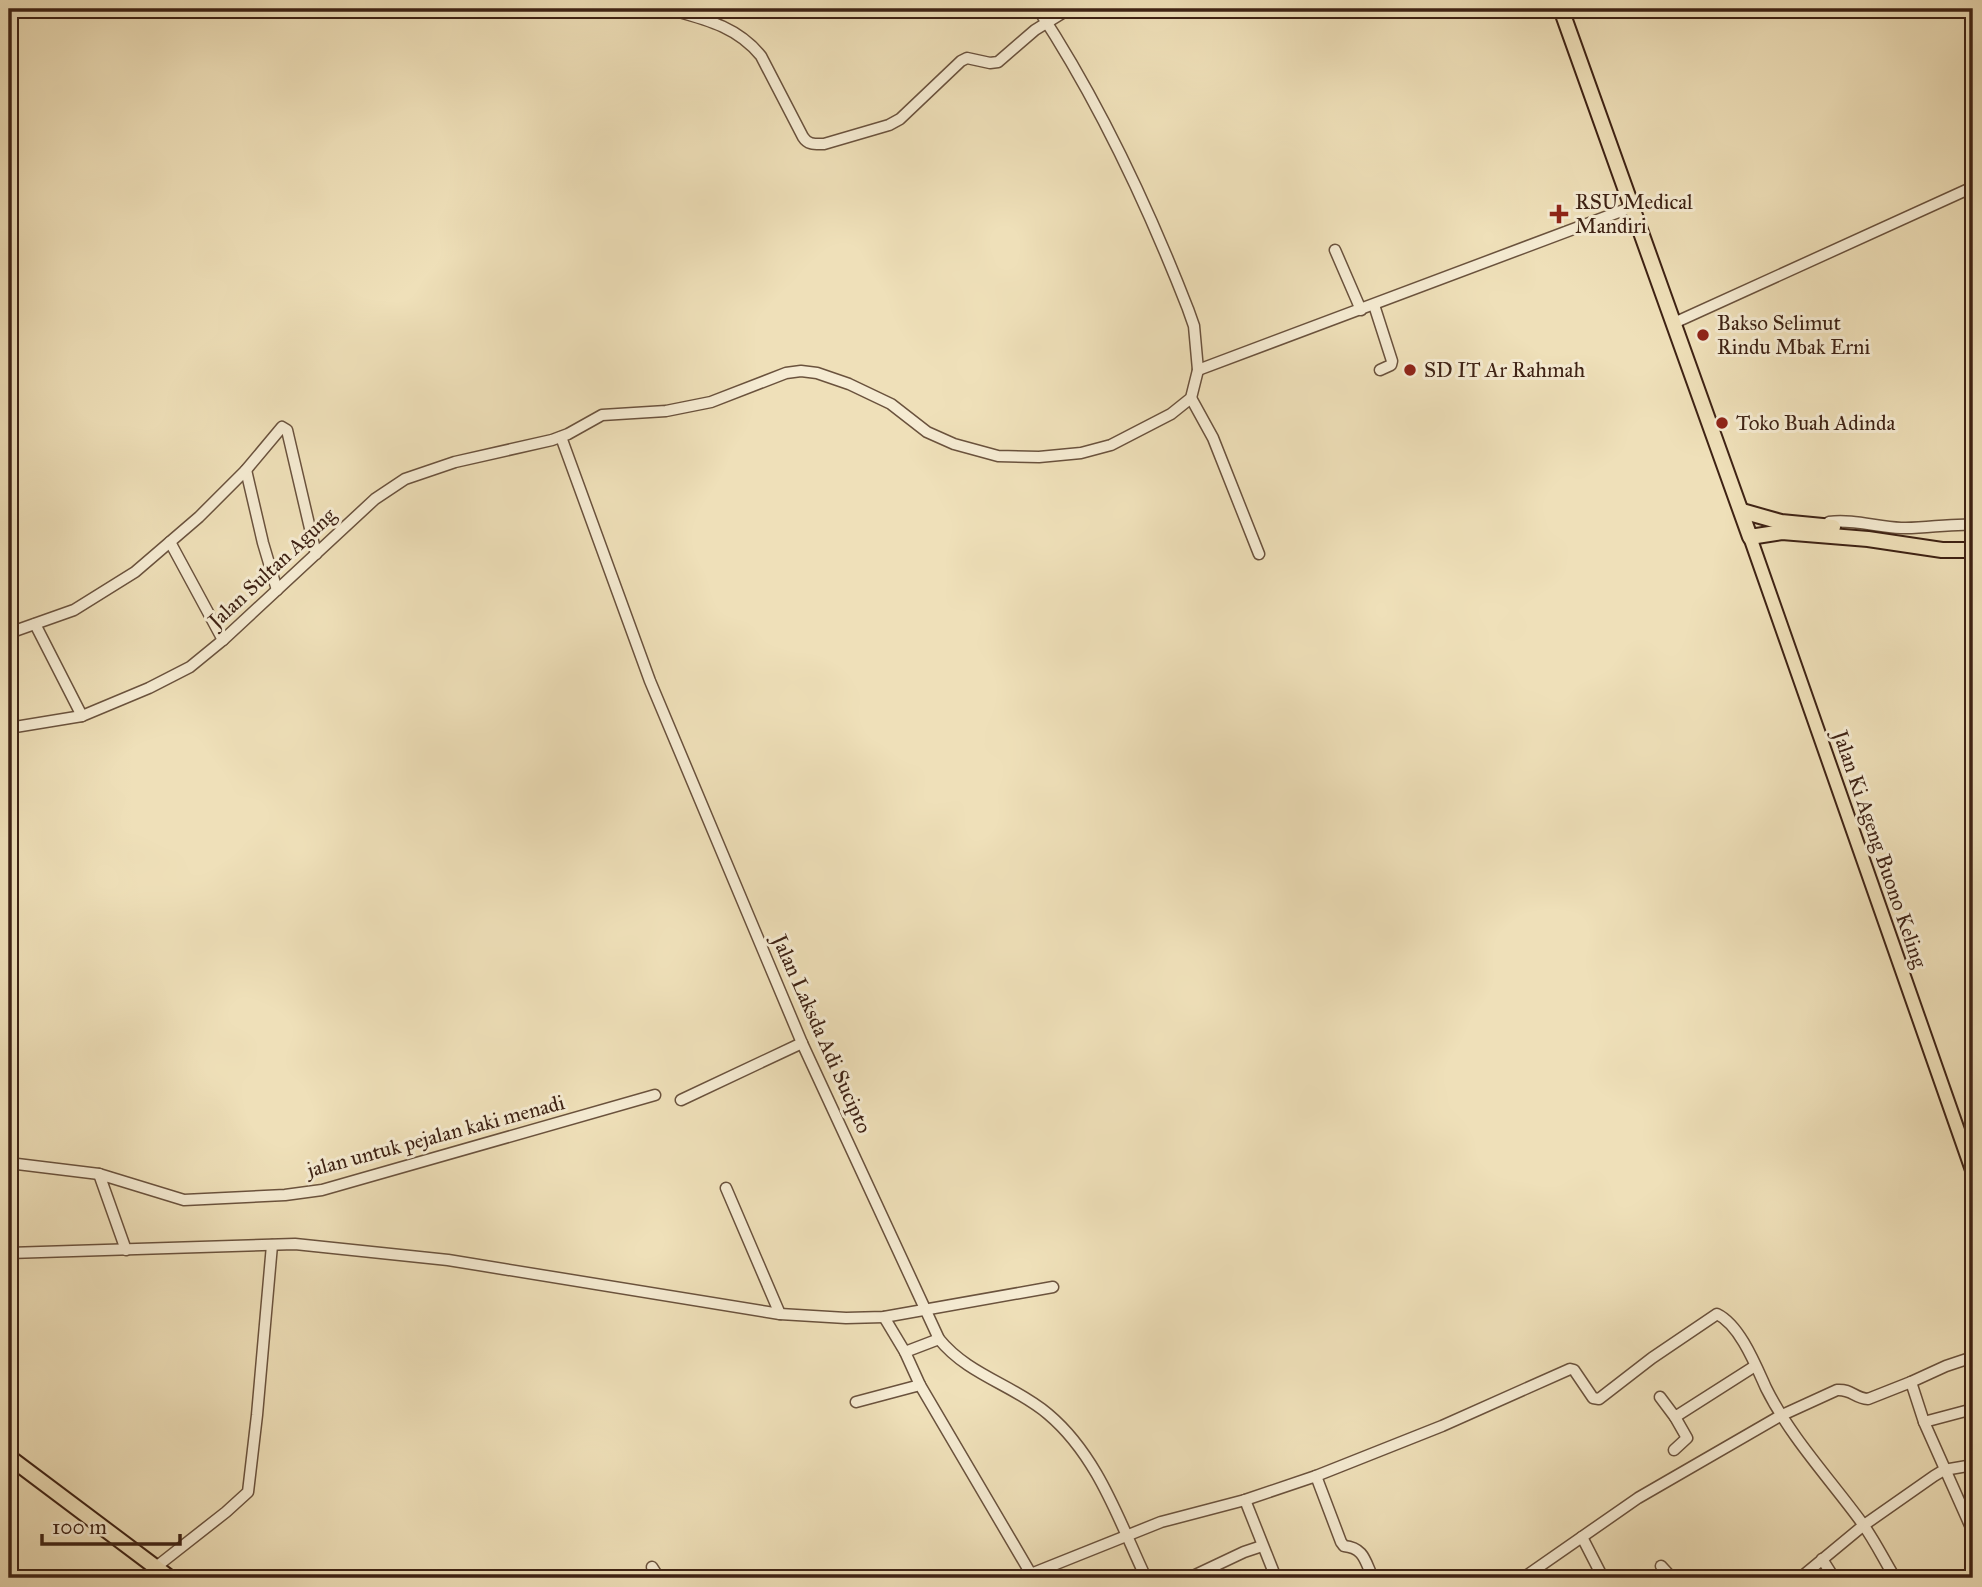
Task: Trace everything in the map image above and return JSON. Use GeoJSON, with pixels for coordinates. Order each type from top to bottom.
{"type":"FeatureCollection","features":[{"type":"Feature","properties":{"kind":"highway"},"geometry":{"type":"LineString","coordinates":[[1561,9],[1750,537],[1782,532],[1826,531]]}},
{"type":"Feature","properties":{"kind":"highway"},"geometry":{"type":"LineString","coordinates":[[1742,511],[1826,531],[1944,542],[1973,550]]}},
{"type":"Feature","properties":{"kind":"highway"},"geometry":{"type":"LineString","coordinates":[[9,1457],[160,1574]]}},
{"type":"Feature","properties":{"kind":"main road","name":"Jalan Ki Ageng Buono Keling"},"geometry":{"type":"LineString","coordinates":[[1750,537],[1973,1170]]}},
{"type":"Feature","properties":{"kind":"street"},"geometry":{"type":"LineString","coordinates":[[668,9],[730,28],[752,46],[761,56],[803,137],[807,142],[815,144],[889,125],[961,61],[967,58],[998,62],[1047,22],[1069,9]]}},
{"type":"Feature","properties":{"kind":"street"},"geometry":{"type":"LineString","coordinates":[[1038,9],[1085,84],[1123,157],[1171,266],[1194,326],[1198,370],[1191,398],[1213,438],[1259,554]]}},
{"type":"Feature","properties":{"kind":"street"},"geometry":{"type":"LineString","coordinates":[[1674,323],[1973,187]]}},
{"type":"Feature","properties":{"kind":"street"},"geometry":{"type":"LineString","coordinates":[[1198,370],[1632,207]]}},
{"type":"Feature","properties":{"kind":"street"},"geometry":{"type":"LineString","coordinates":[[1335,250],[1361,310]]}},
{"type":"Feature","properties":{"kind":"street"},"geometry":{"type":"LineString","coordinates":[[1374,305],[1392,361],[1391,365],[1380,370]]}},
{"type":"Feature","properties":{"kind":"street","name":"Jalan Sultan Agung"},"geometry":{"type":"LineString","coordinates":[[9,728],[82,716],[149,688],[190,667],[223,640],[375,499],[405,479],[455,461],[561,437],[602,415],[625,415],[701,405],[786,373],[801,371],[817,373],[849,384],[891,404],[927,432],[954,443],[998,456],[1039,457],[1081,453],[1111,445],[1171,414],[1191,398]]}},
{"type":"Feature","properties":{"kind":"street"},"geometry":{"type":"LineString","coordinates":[[9,633],[74,610],[135,572],[199,517],[246,470],[279,429],[286,428],[316,554]]}},
{"type":"Feature","properties":{"kind":"street","name":"Jalan Laksda Adi Sucipto"},"geometry":{"type":"LineString","coordinates":[[561,437],[650,681],[802,1043],[939,1339],[960,1361],[1024,1397],[1048,1414],[1071,1436],[1107,1493],[1146,1578]]}},
{"type":"Feature","properties":{"kind":"street"},"geometry":{"type":"LineString","coordinates":[[246,470],[277,590]]}},
{"type":"Feature","properties":{"kind":"street"},"geometry":{"type":"LineString","coordinates":[[1826,531],[1829,523],[1845,521],[1900,528],[1973,525]]}},
{"type":"Feature","properties":{"kind":"street"},"geometry":{"type":"LineString","coordinates":[[170,542],[223,640]]}},
{"type":"Feature","properties":{"kind":"street"},"geometry":{"type":"LineString","coordinates":[[35,624],[82,716]]}},
{"type":"Feature","properties":{"kind":"street"},"geometry":{"type":"LineString","coordinates":[[681,1100],[802,1043]]}},
{"type":"Feature","properties":{"kind":"street","name":"jalan untuk pejalan kaki menadi"},"geometry":{"type":"LineString","coordinates":[[9,1163],[99,1174],[184,1200],[285,1195],[322,1190],[655,1095]]}},
{"type":"Feature","properties":{"kind":"street"},"geometry":{"type":"LineString","coordinates":[[99,1174],[126,1250]]}},
{"type":"Feature","properties":{"kind":"street"},"geometry":{"type":"LineString","coordinates":[[726,1188],[780,1314]]}},
{"type":"Feature","properties":{"kind":"street"},"geometry":{"type":"LineString","coordinates":[[9,1253],[295,1244],[447,1260],[780,1314],[846,1318],[884,1317],[1053,1287]]}},
{"type":"Feature","properties":{"kind":"street"},"geometry":{"type":"LineString","coordinates":[[160,1574],[248,1492],[272,1245]]}},
{"type":"Feature","properties":{"kind":"street"},"geometry":{"type":"LineString","coordinates":[[884,1317],[905,1352],[920,1385],[1032,1576],[1126,1534],[1245,1500],[1316,1476],[1442,1426],[1570,1369],[1574,1370],[1593,1398],[1600,1399],[1707,1318],[1717,1314],[1735,1331],[1780,1416],[1864,1525],[1895,1578]]}},
{"type":"Feature","properties":{"kind":"street"},"geometry":{"type":"LineString","coordinates":[[905,1352],[939,1339]]}},
{"type":"Feature","properties":{"kind":"street"},"geometry":{"type":"LineString","coordinates":[[1523,1578],[1638,1498],[1780,1416],[1837,1390],[1846,1389],[1860,1398],[1868,1399],[1973,1357]]}},
{"type":"Feature","properties":{"kind":"street"},"geometry":{"type":"LineString","coordinates":[[1675,1417],[1755,1366]]}},
{"type":"Feature","properties":{"kind":"street"},"geometry":{"type":"LineString","coordinates":[[1911,1382],[1924,1422],[1973,1532]]}},
{"type":"Feature","properties":{"kind":"street"},"geometry":{"type":"LineString","coordinates":[[856,1402],[920,1385]]}},
{"type":"Feature","properties":{"kind":"street"},"geometry":{"type":"LineString","coordinates":[[1660,1397],[1688,1438],[1674,1450]]}},
{"type":"Feature","properties":{"kind":"street"},"geometry":{"type":"LineString","coordinates":[[1924,1422],[1973,1409]]}},
{"type":"Feature","properties":{"kind":"street"},"geometry":{"type":"LineString","coordinates":[[1800,1578],[1864,1525],[1944,1470],[1973,1465]]}},
{"type":"Feature","properties":{"kind":"street"},"geometry":{"type":"LineString","coordinates":[[1316,1476],[1341,1542],[1344,1546],[1357,1548],[1373,1578]]}},
{"type":"Feature","properties":{"kind":"street"},"geometry":{"type":"LineString","coordinates":[[1245,1500],[1276,1578]]}},
{"type":"Feature","properties":{"kind":"street"},"geometry":{"type":"LineString","coordinates":[[1583,1537],[1604,1578]]}},
{"type":"Feature","properties":{"kind":"street"},"geometry":{"type":"LineString","coordinates":[[1189,1578],[1262,1546]]}},
{"type":"Feature","properties":{"kind":"street"},"geometry":{"type":"LineString","coordinates":[[1822,1559],[1834,1578]]}},
{"type":"Feature","properties":{"kind":"street"},"geometry":{"type":"LineString","coordinates":[[1661,1566],[1672,1578]]}},
{"type":"Feature","properties":{"kind":"street"},"geometry":{"type":"LineString","coordinates":[[652,1567],[659,1578]]}},
{"type":"Feature","properties":{"kind":"place","name":"RSU Medical Mandiri"},"geometry":{"type":"Point","coordinates":[1559,214]}},
{"type":"Feature","properties":{"kind":"place","name":"Bakso Selimut Rindu Mbak Erni"},"geometry":{"type":"Point","coordinates":[1703,335]}},
{"type":"Feature","properties":{"kind":"place","name":"SD IT Ar Rahmah"},"geometry":{"type":"Point","coordinates":[1410,370]}},
{"type":"Feature","properties":{"kind":"place","name":"Toko Buah Adinda"},"geometry":{"type":"Point","coordinates":[1722,423]}}]}
